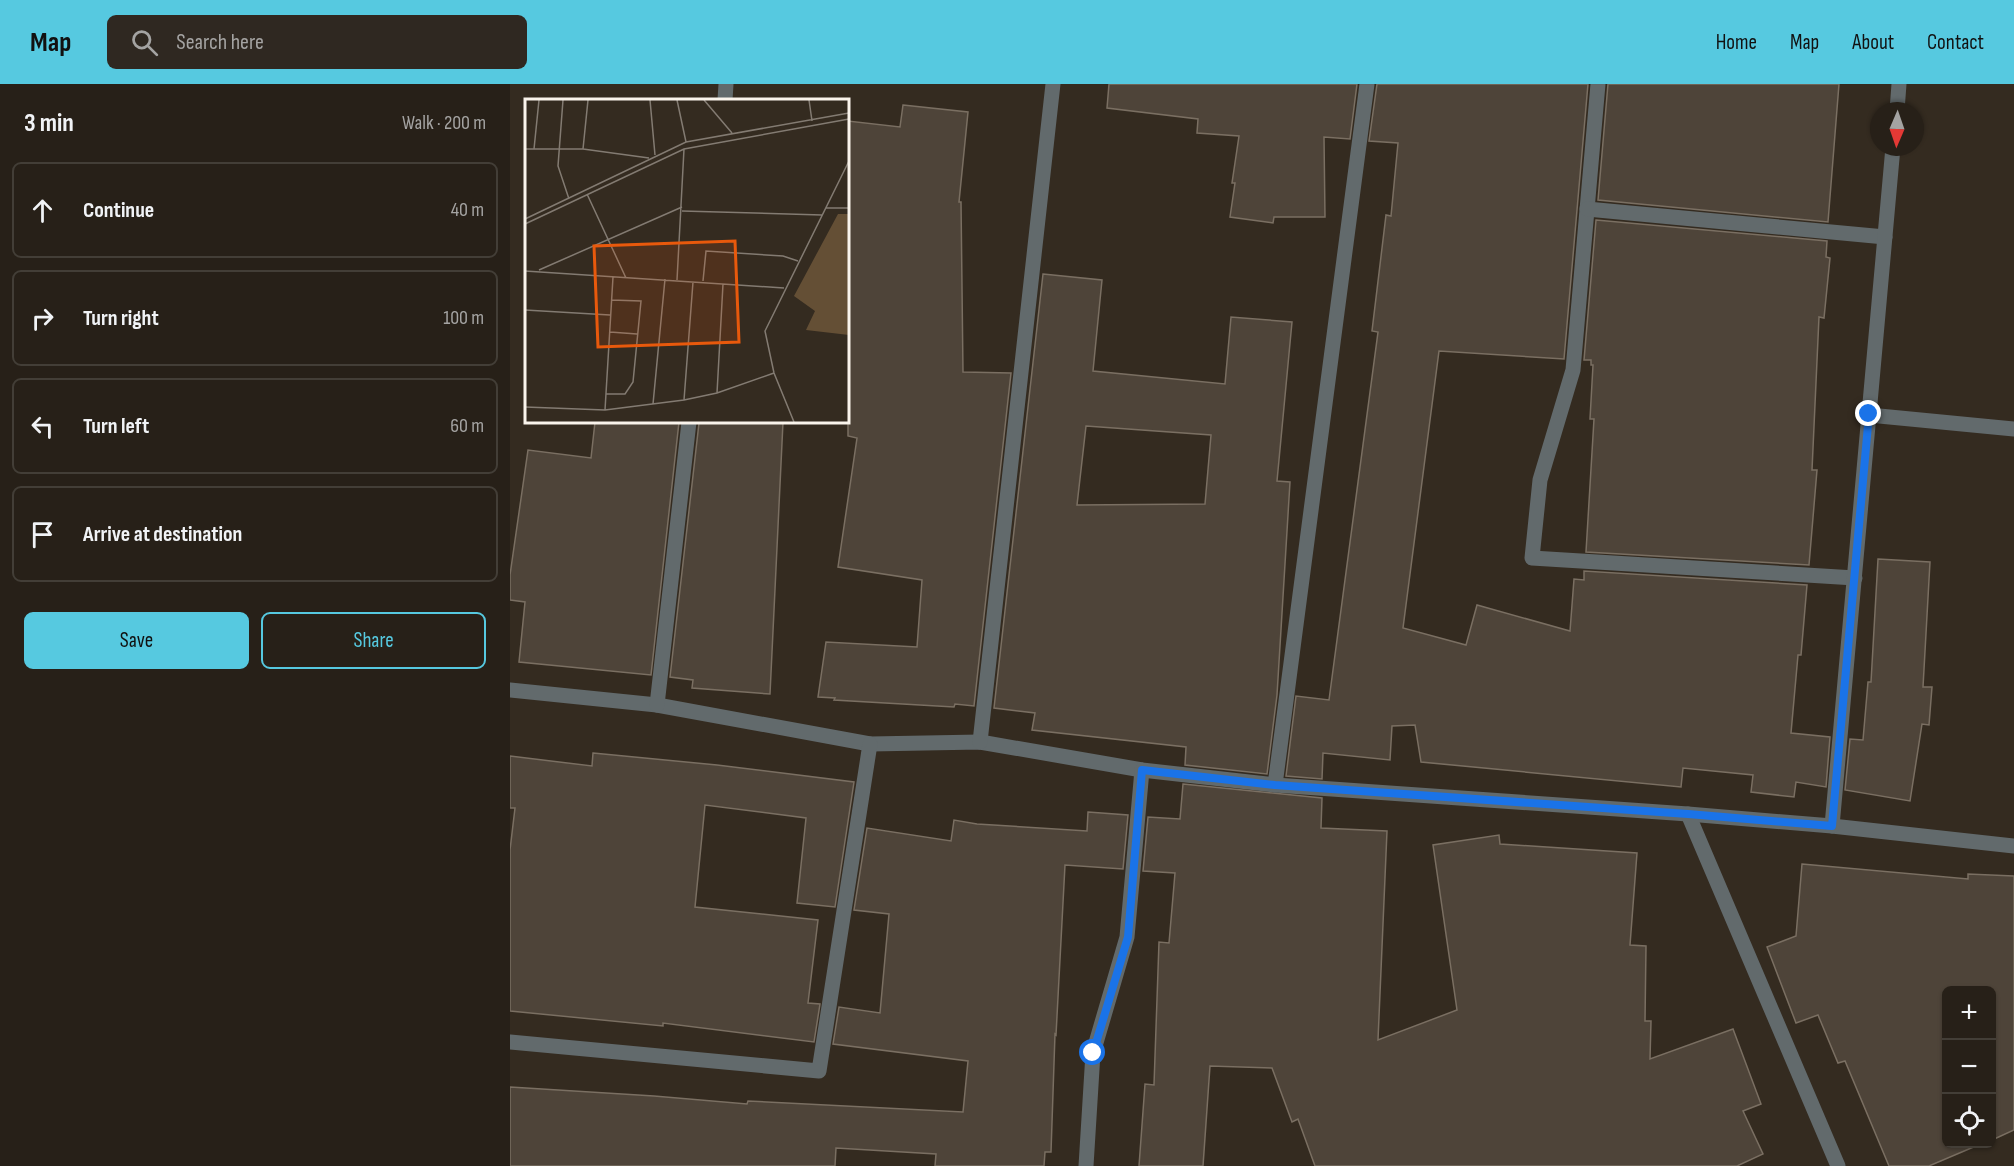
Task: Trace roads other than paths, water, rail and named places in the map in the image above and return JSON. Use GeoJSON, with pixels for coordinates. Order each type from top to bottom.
{"type":"FeatureCollection","features":[{"type":"Feature","properties":{"kind":"street"},"geometry":{"type":"LineString","coordinates":[[725,99],[726,84]]}},
{"type":"Feature","properties":{"kind":"street"},"geometry":{"type":"LineString","coordinates":[[980,742],[1053,84]]}},
{"type":"Feature","properties":{"kind":"street"},"geometry":{"type":"LineString","coordinates":[[1275,785],[1367,84]]}},
{"type":"Feature","properties":{"kind":"street"},"geometry":{"type":"LineString","coordinates":[[1598,84],[1573,370],[1540,480],[1532,558],[1855,578]]}},
{"type":"Feature","properties":{"kind":"street"},"geometry":{"type":"LineString","coordinates":[[1898,102],[1899,84]]}},
{"type":"Feature","properties":{"kind":"street"},"geometry":{"type":"LineString","coordinates":[[1832,826],[1892,156]]}},
{"type":"Feature","properties":{"kind":"street"},"geometry":{"type":"LineString","coordinates":[[1587,209],[1885,237]]}},
{"type":"Feature","properties":{"kind":"street"},"geometry":{"type":"LineString","coordinates":[[1869,414],[2014,429]]}},
{"type":"Feature","properties":{"kind":"street"},"geometry":{"type":"LineString","coordinates":[[657,705],[689,423]]}},
{"type":"Feature","properties":{"kind":"street"},"geometry":{"type":"LineString","coordinates":[[510,690],[657,705],[870,744],[980,742],[1142,770],[1275,785],[1688,814],[1832,826],[2014,846]]}},
{"type":"Feature","properties":{"kind":"street"},"geometry":{"type":"LineString","coordinates":[[510,1042],[819,1071],[870,744]]}},
{"type":"Feature","properties":{"kind":"street"},"geometry":{"type":"LineString","coordinates":[[1086,1166],[1093,1053],[1128,937],[1142,770]]}},
{"type":"Feature","properties":{"kind":"street"},"geometry":{"type":"LineString","coordinates":[[1688,814],[1838,1166]]}}]}
